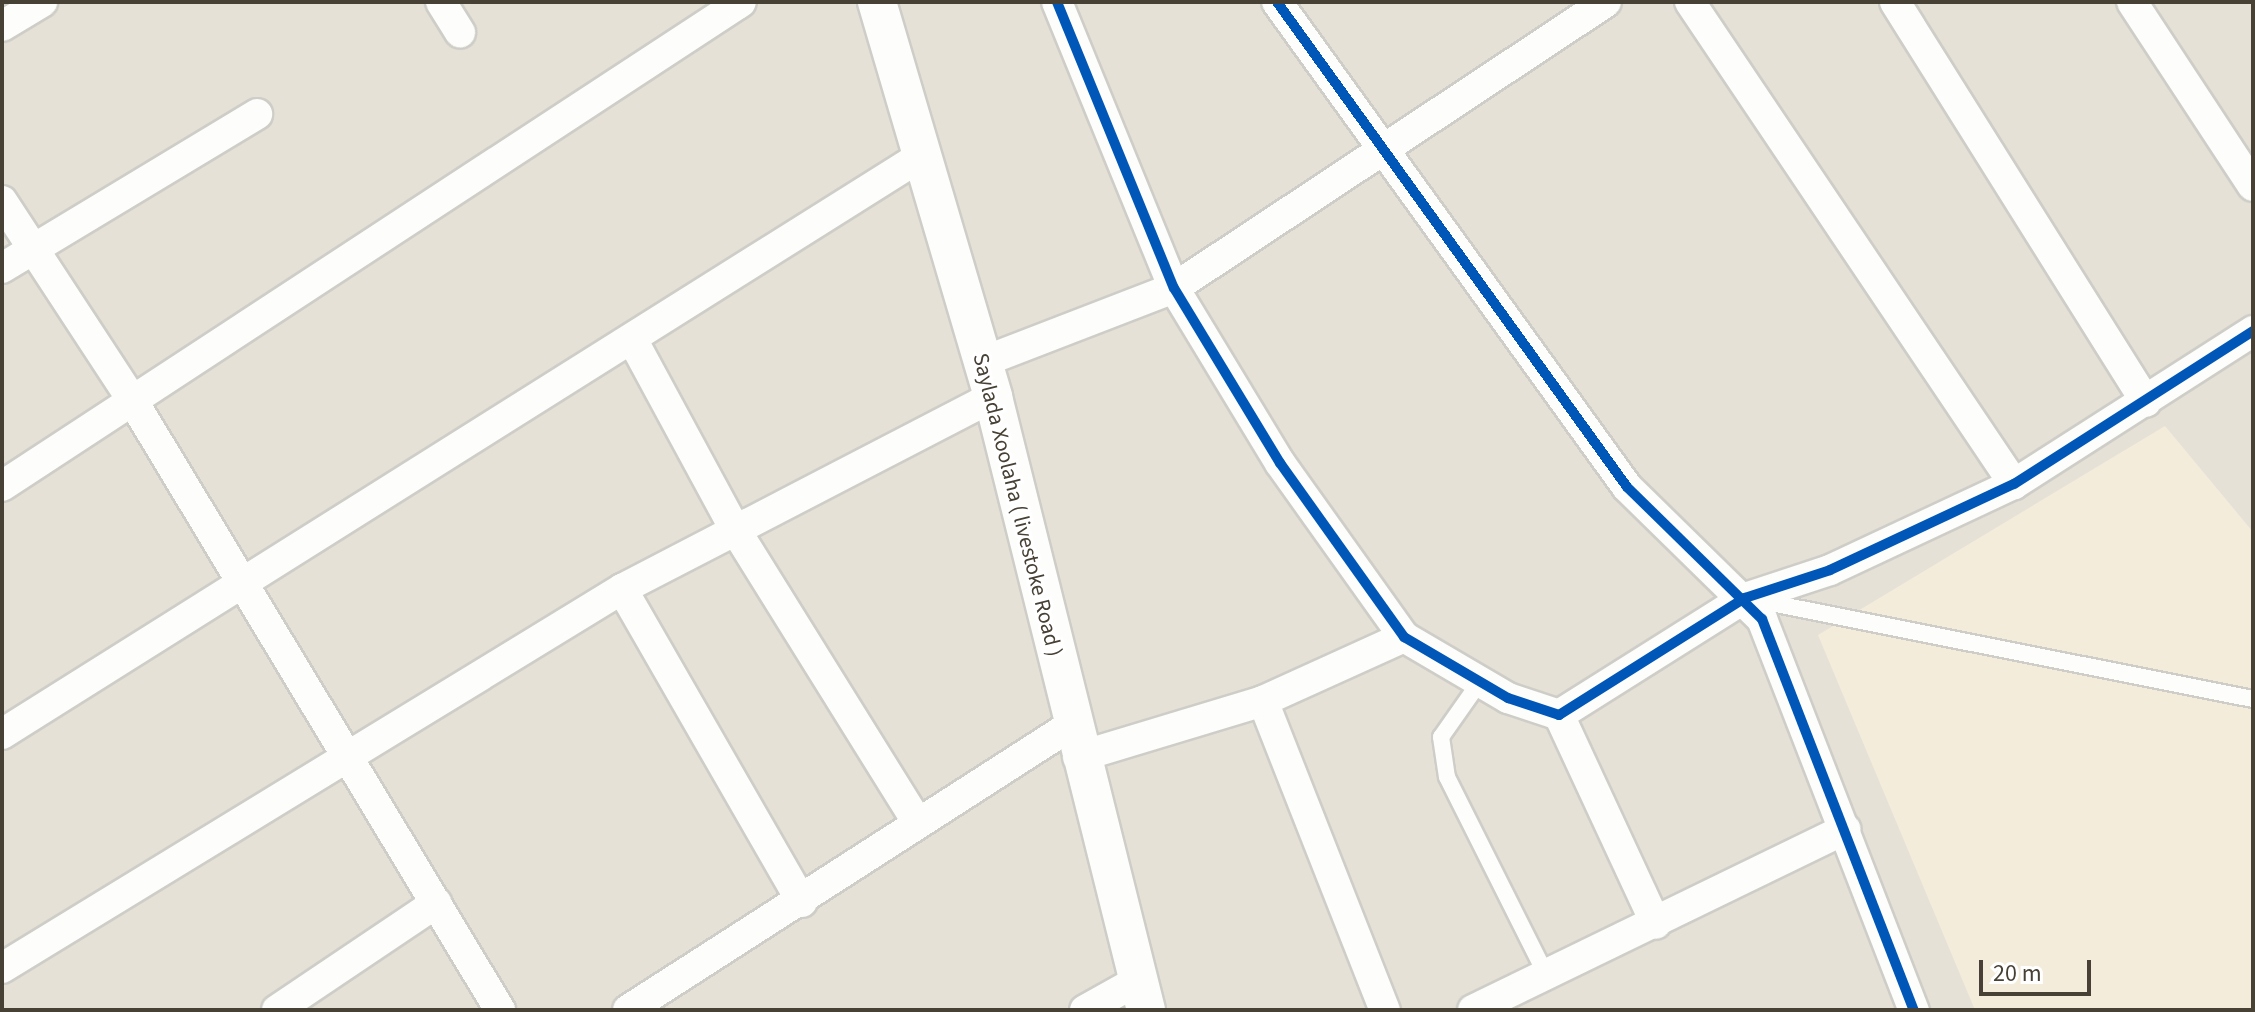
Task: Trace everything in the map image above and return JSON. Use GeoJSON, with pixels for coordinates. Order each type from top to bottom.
{"type":"FeatureCollection","features":[{"type":"Feature","properties":{"kind":"street"},"geometry":{"type":"LineString","coordinates":[[2,26],[42,2]]}},
{"type":"Feature","properties":{"kind":"street"},"geometry":{"type":"LineString","coordinates":[[441,2],[460,33]]}},
{"type":"Feature","properties":{"kind":"street"},"geometry":{"type":"LineString","coordinates":[[2,486],[134,403],[741,2]]}},
{"type":"Feature","properties":{"kind":"street","name":"Saylada Xoolaha ( livestoke Road )"},"geometry":{"type":"LineString","coordinates":[[877,2],[988,379],[1074,741],[1142,995]]}},
{"type":"Feature","properties":{"kind":"street"},"geometry":{"type":"LineString","coordinates":[[1057,2],[1174,288],[1280,463],[1404,637],[1479,683],[1559,715],[1656,924]]}},
{"type":"Feature","properties":{"kind":"street"},"geometry":{"type":"LineString","coordinates":[[1277,2],[1385,144],[1537,372],[1627,487],[1745,598],[1762,619],[1845,829],[1910,1008]]}},
{"type":"Feature","properties":{"kind":"street"},"geometry":{"type":"LineString","coordinates":[[2,968],[342,754],[622,589],[988,379],[1174,288],[1385,144],[1606,2]]}},
{"type":"Feature","properties":{"kind":"street"},"geometry":{"type":"LineString","coordinates":[[1690,2],[2014,484]]}},
{"type":"Feature","properties":{"kind":"street"},"geometry":{"type":"LineString","coordinates":[[1895,2],[2146,402]]}},
{"type":"Feature","properties":{"kind":"street"},"geometry":{"type":"LineString","coordinates":[[2132,2],[2253,186]]}},
{"type":"Feature","properties":{"kind":"street"},"geometry":{"type":"LineString","coordinates":[[2,268],[257,114]]}},
{"type":"Feature","properties":{"kind":"street"},"geometry":{"type":"LineString","coordinates":[[2,734],[239,579],[632,339],[923,155]]}},
{"type":"Feature","properties":{"kind":"street"},"geometry":{"type":"LineString","coordinates":[[2,201],[134,403],[342,754],[500,1010]]}},
{"type":"Feature","properties":{"kind":"street"},"geometry":{"type":"LineString","coordinates":[[1559,715],[1745,598],[1830,570],[2014,484],[2253,331]]}},
{"type":"Feature","properties":{"kind":"street"},"geometry":{"type":"LineString","coordinates":[[632,339],[733,526],[918,823]]}},
{"type":"Feature","properties":{"kind":"street"},"geometry":{"type":"LineString","coordinates":[[622,589],[802,902]]}},
{"type":"Feature","properties":{"kind":"street"},"geometry":{"type":"LineString","coordinates":[[628,1010],[802,902],[918,823],[1074,741],[1263,701],[1404,637]]}},
{"type":"Feature","properties":{"kind":"street"},"geometry":{"type":"LineString","coordinates":[[1263,701],[1385,1010]]}},
{"type":"Feature","properties":{"kind":"street"},"geometry":{"type":"LineString","coordinates":[[1473,1010],[1656,924],[1845,829]]}},
{"type":"Feature","properties":{"kind":"street"},"geometry":{"type":"LineString","coordinates":[[277,1010],[436,903]]}},
{"type":"Feature","properties":{"kind":"street"},"geometry":{"type":"LineString","coordinates":[[1085,1010],[1142,995]]}},
{"type":"Feature","properties":{"kind":"lane"},"geometry":{"type":"LineString","coordinates":[[1745,598],[2253,699]]}},
{"type":"Feature","properties":{"kind":"lane"},"geometry":{"type":"LineString","coordinates":[[1479,683],[1441,737],[1447,777],[1547,977]]}},
{"type":"Feature","properties":{"kind":"shaded area"},"geometry":{"type":"Polygon","coordinates":[[[2,2],[2253,2],[2253,1010],[2,1010],[2,2]]]}},
{"type":"Feature","properties":{"kind":"shaded area"},"geometry":{"type":"Polygon","coordinates":[[[2165,426],[2253,532],[2253,1010],[1975,1010],[1818,635],[2165,426]]]}},
{"type":"Feature","properties":{"kind":"cycle path"},"geometry":{"type":"LineString","coordinates":[[1057,2],[1174,288],[1280,463],[1404,637],[1508,698],[1559,715],[1745,598],[1830,570],[2014,484],[2253,331]]}},
{"type":"Feature","properties":{"kind":"cycle path"},"geometry":{"type":"LineString","coordinates":[[1277,2],[1627,487],[1762,619],[1914,1010]]}}]}
